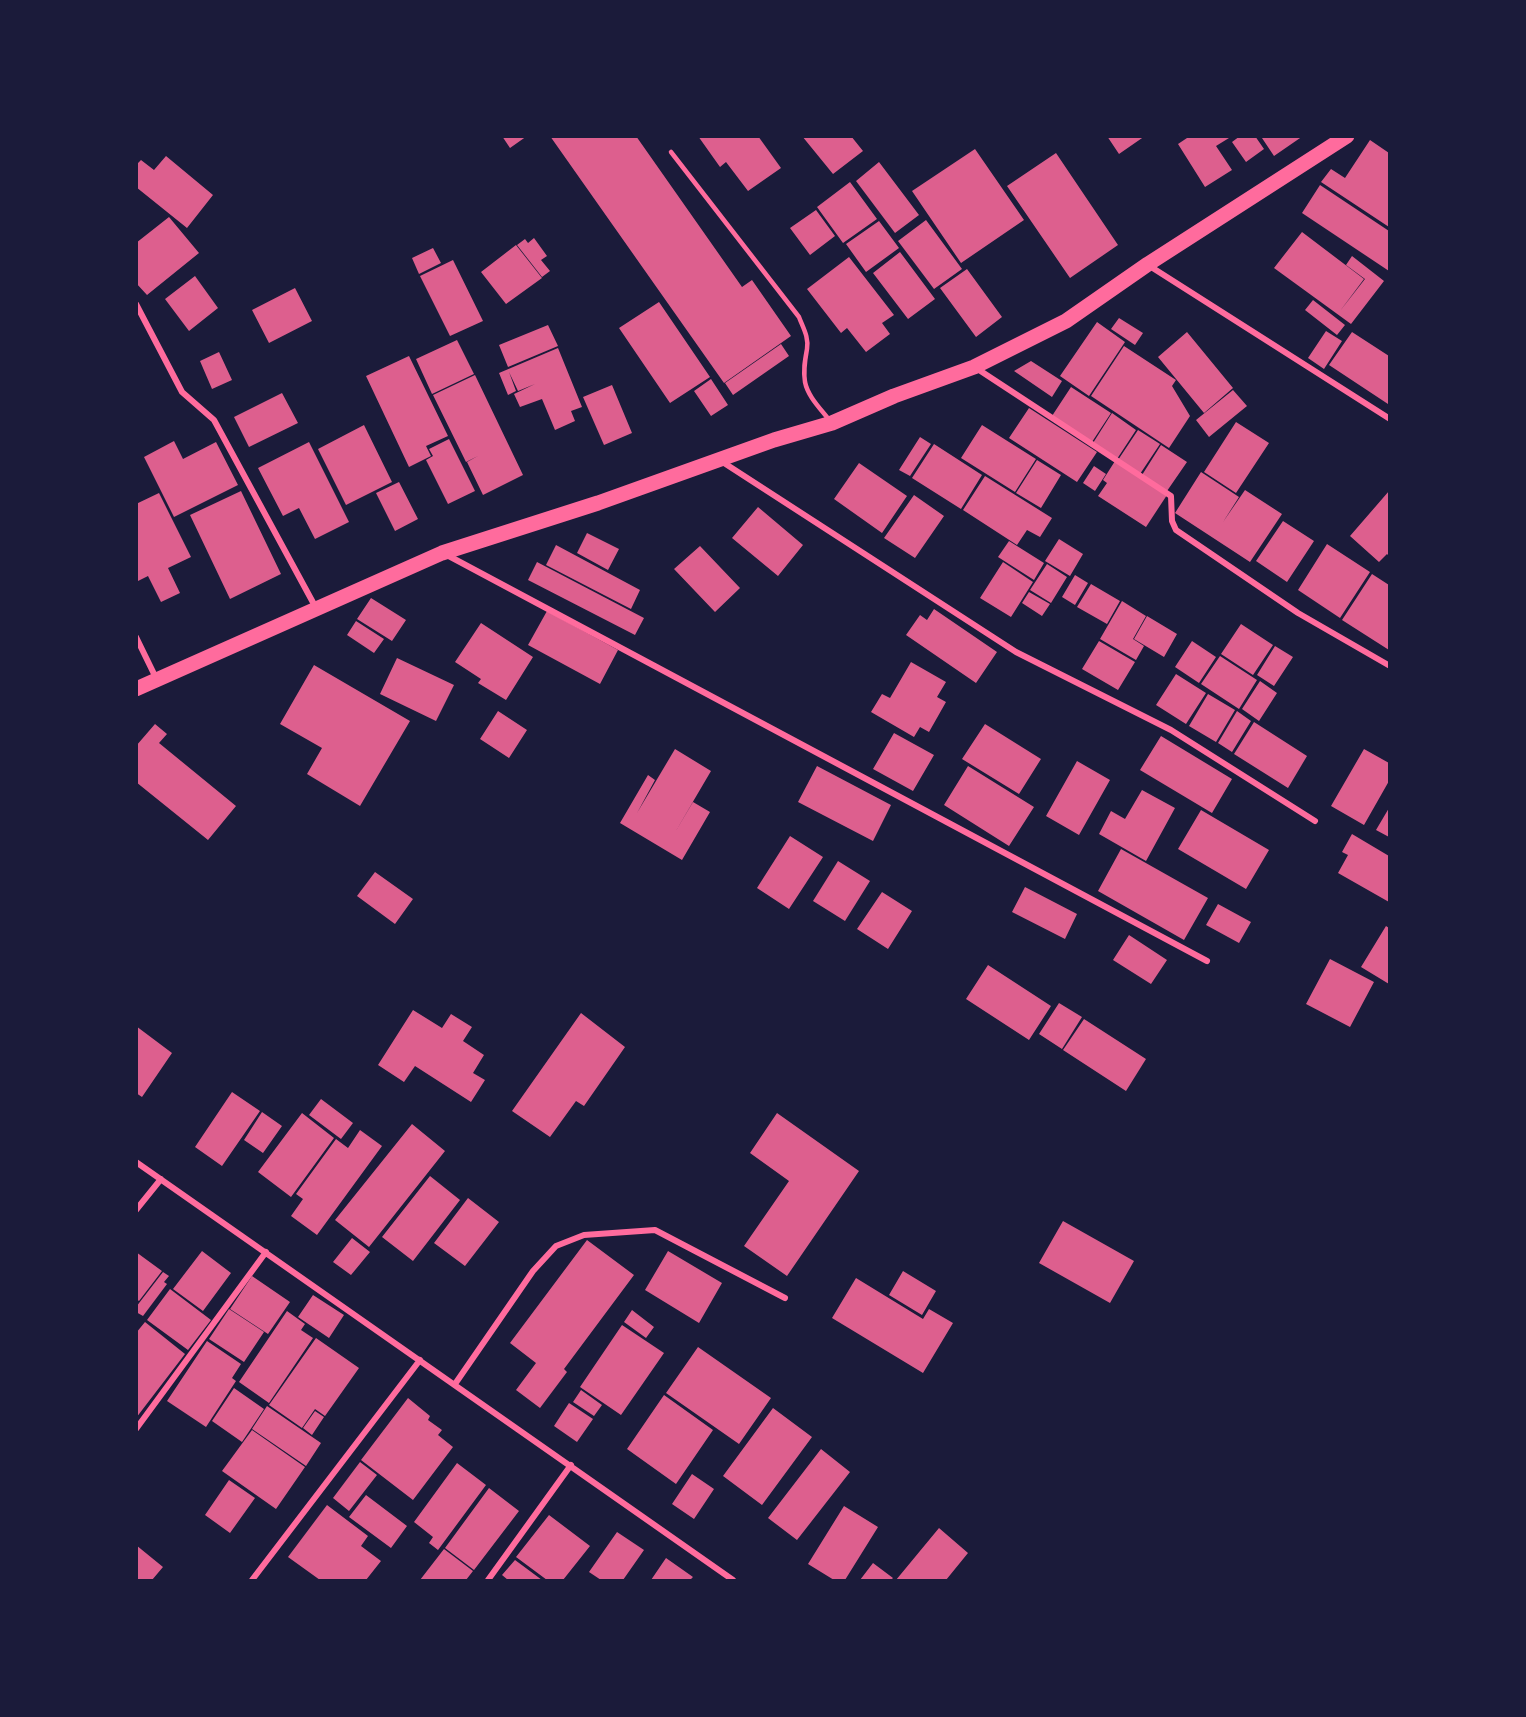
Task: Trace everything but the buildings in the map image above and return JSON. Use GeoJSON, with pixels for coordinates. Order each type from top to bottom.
{"type":"FeatureCollection","features":[{"type":"Feature","properties":{"kind":"main road"},"geometry":{"type":"LineString","coordinates":[[136,689],[442,553],[598,503],[718,459],[832,423],[894,396],[974,367],[1066,321],[1148,264],[1343,138]]}},
{"type":"Feature","properties":{"kind":"street"},"geometry":{"type":"LineString","coordinates":[[1148,264],[1389,419]]}},
{"type":"Feature","properties":{"kind":"street"},"geometry":{"type":"LineString","coordinates":[[136,304],[182,392],[214,420],[316,608]]}},
{"type":"Feature","properties":{"kind":"street"},"geometry":{"type":"LineString","coordinates":[[974,367],[1171,496],[1172,521],[1176,530],[1298,613],[1389,666]]}},
{"type":"Feature","properties":{"kind":"street"},"geometry":{"type":"LineString","coordinates":[[718,459],[1016,652],[1170,730],[1316,821]]}},
{"type":"Feature","properties":{"kind":"street"},"geometry":{"type":"LineString","coordinates":[[442,553],[1207,961]]}},
{"type":"Feature","properties":{"kind":"street"},"geometry":{"type":"LineString","coordinates":[[136,637],[157,681]]}},
{"type":"Feature","properties":{"kind":"street"},"geometry":{"type":"LineString","coordinates":[[136,1162],[733,1581]]}},
{"type":"Feature","properties":{"kind":"street"},"geometry":{"type":"LineString","coordinates":[[136,1210],[161,1179]]}},
{"type":"Feature","properties":{"kind":"street"},"geometry":{"type":"LineString","coordinates":[[454,1384],[533,1271],[556,1246],[584,1235],[655,1230],[785,1298]]}},
{"type":"Feature","properties":{"kind":"street"},"geometry":{"type":"LineString","coordinates":[[136,1429],[266,1252]]}},
{"type":"Feature","properties":{"kind":"street"},"geometry":{"type":"LineString","coordinates":[[252,1581],[420,1360]]}},
{"type":"Feature","properties":{"kind":"street"},"geometry":{"type":"LineString","coordinates":[[488,1581],[571,1466]]}},
{"type":"Feature","properties":{"kind":"lane"},"geometry":{"type":"LineString","coordinates":[[671,152],[799,317],[807,336],[804,361],[805,382],[811,397],[832,423]]}}]}
